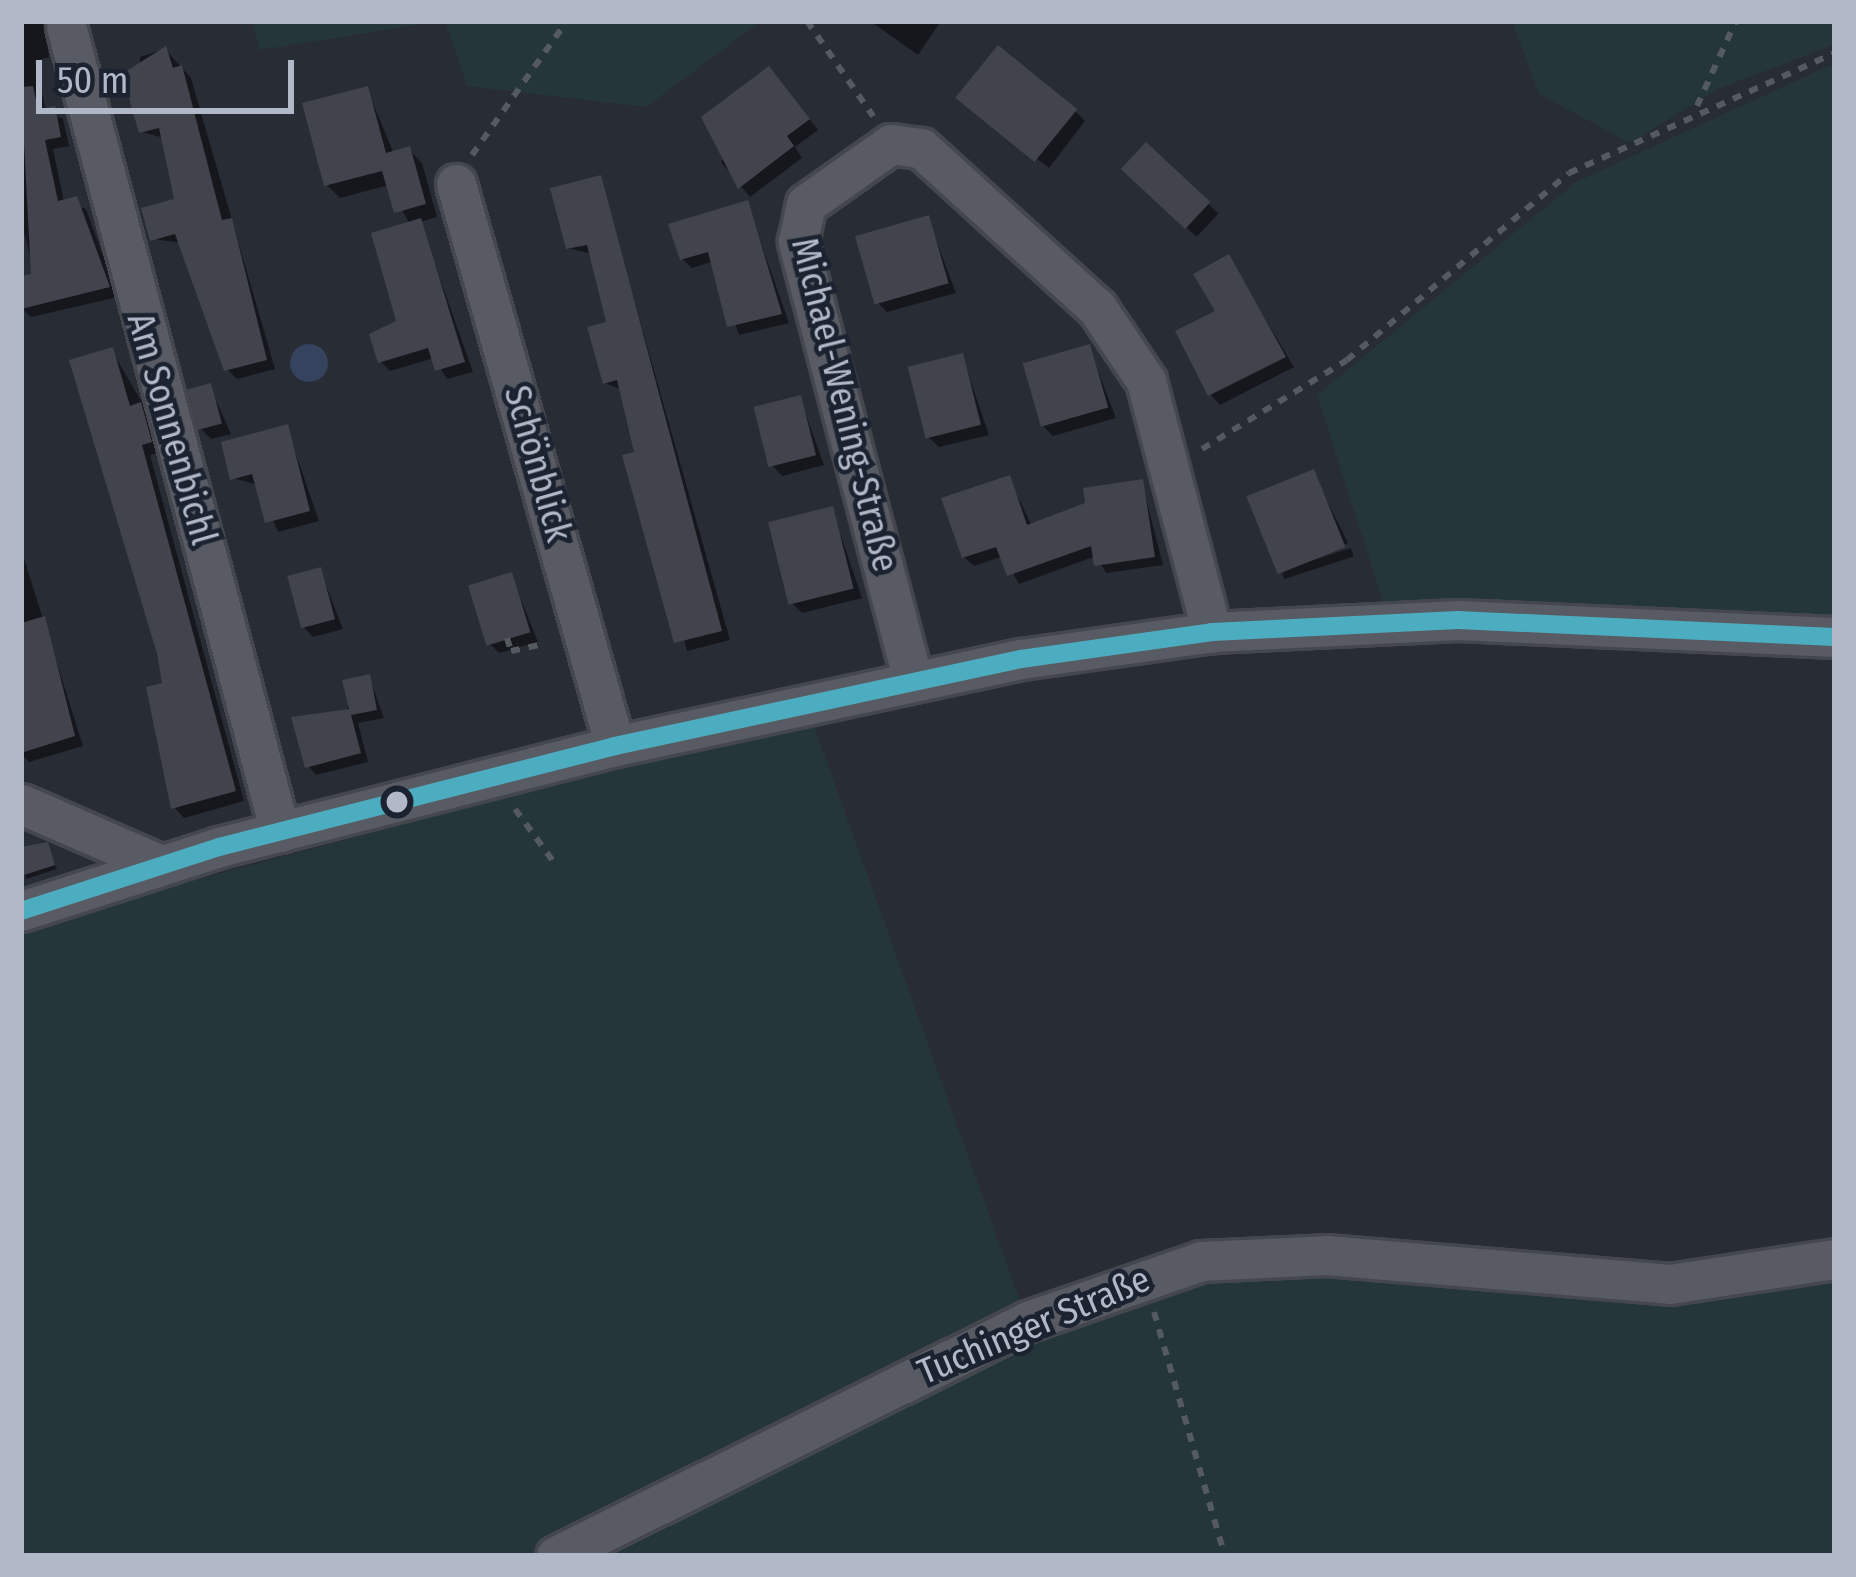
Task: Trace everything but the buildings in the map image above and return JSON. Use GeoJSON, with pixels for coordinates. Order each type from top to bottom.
{"type":"FeatureCollection","features":[{"type":"Feature","properties":{"kind":"street","name":"Am Sonnenbichl"},"geometry":{"type":"LineString","coordinates":[[66,26],[280,832]]}},
{"type":"Feature","properties":{"kind":"street"},"geometry":{"type":"LineString","coordinates":[[891,144],[921,148],[1097,308],[1146,381],[1175,466],[1212,632]]}},
{"type":"Feature","properties":{"kind":"street","name":"Michael-Wening-Straße"},"geometry":{"type":"LineString","coordinates":[[891,144],[806,204],[798,241],[912,677]]}},
{"type":"Feature","properties":{"kind":"street","name":"Schönblick"},"geometry":{"type":"LineString","coordinates":[[456,184],[615,746]]}},
{"type":"Feature","properties":{"kind":"street"},"geometry":{"type":"LineString","coordinates":[[21,911],[280,832],[615,746],[912,677],[1212,632],[1458,620],[1835,637]]}},
{"type":"Feature","properties":{"kind":"street"},"geometry":{"type":"LineString","coordinates":[[21,804],[161,866]]}},
{"type":"Feature","properties":{"kind":"street","name":"Tuchinger Straße"},"geometry":{"type":"LineString","coordinates":[[556,1556],[1144,1275],[1326,1255],[1670,1284],[1835,1259]]}},
{"type":"Feature","properties":{"kind":"path"},"geometry":{"type":"LineString","coordinates":[[456,184],[517,79],[567,21]]}},
{"type":"Feature","properties":{"kind":"path"},"geometry":{"type":"LineString","coordinates":[[807,21],[891,144]]}},
{"type":"Feature","properties":{"kind":"path"},"geometry":{"type":"LineString","coordinates":[[1695,109],[1736,21]]}},
{"type":"Feature","properties":{"kind":"path"},"geometry":{"type":"LineString","coordinates":[[1175,466],[1347,360],[1569,172],[1695,109],[1835,53]]}},
{"type":"Feature","properties":{"kind":"path"},"geometry":{"type":"LineString","coordinates":[[507,638],[511,651],[543,644]]}},
{"type":"Feature","properties":{"kind":"path"},"geometry":{"type":"LineString","coordinates":[[1144,1275],[1225,1556]]}},
{"type":"Feature","properties":{"kind":"shaded area"},"geometry":{"type":"Polygon","coordinates":[[[252,21],[441,21],[260,50],[252,21]]]}},
{"type":"Feature","properties":{"kind":"shaded area"},"geometry":{"type":"Polygon","coordinates":[[[445,21],[761,21],[646,107],[467,86],[445,21]]]}},
{"type":"Feature","properties":{"kind":"shaded area"},"geometry":{"type":"Polygon","coordinates":[[[1512,21],[1835,21],[1835,44],[1718,89],[1630,143],[1539,94],[1512,21]]]}},
{"type":"Feature","properties":{"kind":"shaded area"},"geometry":{"type":"Polygon","coordinates":[[[1835,63],[1835,622],[1385,607],[1317,395],[1576,182],[1835,63]]]}},
{"type":"Feature","properties":{"kind":"shaded area"},"geometry":{"type":"Polygon","coordinates":[[[810,715],[1024,1312],[543,1556],[21,1556],[21,927],[810,715]]]}},
{"type":"Feature","properties":{"kind":"shaded area"},"geometry":{"type":"Polygon","coordinates":[[[1835,1269],[1835,1556],[576,1556],[1104,1308],[1135,1308],[1129,1287],[1201,1270],[1835,1269]]]}},
{"type":"Feature","properties":{"kind":"water"},"geometry":{"type":"Polygon","coordinates":[[[309,344],[322,350],[328,363],[322,376],[309,382],[296,376],[290,363],[296,350],[309,344]]]}},
{"type":"Feature","properties":{"kind":"transit line"},"geometry":{"type":"LineString","coordinates":[[21,911],[219,847],[615,746],[1021,659],[1212,632],[1458,620],[1835,637]]}}]}
